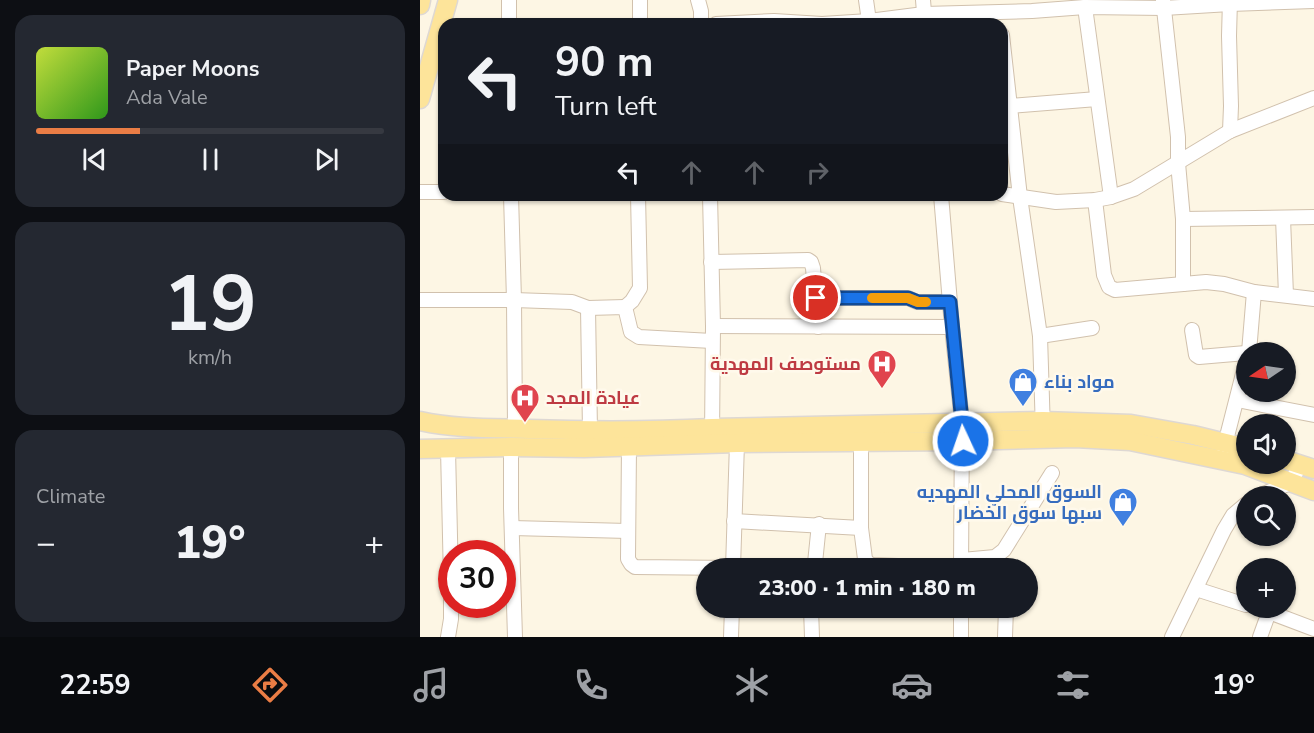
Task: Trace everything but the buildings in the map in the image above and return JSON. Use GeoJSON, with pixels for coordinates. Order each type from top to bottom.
{"type":"FeatureCollection","features":[{"type":"Feature","properties":{"kind":"main road"},"geometry":{"type":"LineString","coordinates":[[420,5],[421,0]]}},
{"type":"Feature","properties":{"kind":"main road"},"geometry":{"type":"LineString","coordinates":[[443,18],[448,0]]}},
{"type":"Feature","properties":{"kind":"main road"},"geometry":{"type":"LineString","coordinates":[[420,99],[438,35]]}},
{"type":"Feature","properties":{"kind":"main road"},"geometry":{"type":"LineString","coordinates":[[420,422],[464,428],[662,430],[712,436],[737,443],[963,441],[1043,430],[1131,424],[1236,445]]}},
{"type":"Feature","properties":{"kind":"main road"},"geometry":{"type":"LineString","coordinates":[[420,449],[629,447],[712,436],[962,422],[1043,430],[1075,438],[1130,441],[1245,465],[1314,491]]}},
{"type":"Feature","properties":{"kind":"street"},"geometry":{"type":"LineString","coordinates":[[508,18],[509,0]]}},
{"type":"Feature","properties":{"kind":"street"},"geometry":{"type":"LineString","coordinates":[[640,0],[640,18]]}},
{"type":"Feature","properties":{"kind":"street"},"geometry":{"type":"LineString","coordinates":[[698,0],[701,18]]}},
{"type":"Feature","properties":{"kind":"street"},"geometry":{"type":"LineString","coordinates":[[866,0],[869,18]]}},
{"type":"Feature","properties":{"kind":"street"},"geometry":{"type":"LineString","coordinates":[[890,18],[924,13],[1000,18],[1085,8],[1314,1]]}},
{"type":"Feature","properties":{"kind":"street"},"geometry":{"type":"LineString","coordinates":[[1230,2],[1230,131]]}},
{"type":"Feature","properties":{"kind":"street"},"geometry":{"type":"LineString","coordinates":[[1163,4],[1178,137],[1183,219],[1183,284]]}},
{"type":"Feature","properties":{"kind":"street"},"geometry":{"type":"LineString","coordinates":[[1085,8],[1111,197]]}},
{"type":"Feature","properties":{"kind":"street"},"geometry":{"type":"LineString","coordinates":[[1008,82],[1020,197],[1040,336],[1043,430]]}},
{"type":"Feature","properties":{"kind":"street"},"geometry":{"type":"LineString","coordinates":[[1008,195],[1056,202],[1111,197],[1134,189],[1230,131],[1314,98]]}},
{"type":"Feature","properties":{"kind":"street"},"geometry":{"type":"LineString","coordinates":[[1011,106],[1097,99]]}},
{"type":"Feature","properties":{"kind":"street"},"geometry":{"type":"LineString","coordinates":[[420,192],[438,192]]}},
{"type":"Feature","properties":{"kind":"street"},"geometry":{"type":"LineString","coordinates":[[1095,200],[1104,275],[1109,287],[1115,290],[1206,282],[1254,292],[1314,299]]}},
{"type":"Feature","properties":{"kind":"street"},"geometry":{"type":"LineString","coordinates":[[511,201],[515,429]]}},
{"type":"Feature","properties":{"kind":"street"},"geometry":{"type":"LineString","coordinates":[[420,300],[514,300],[572,303],[588,308],[625,308],[640,288],[638,201]]}},
{"type":"Feature","properties":{"kind":"street"},"geometry":{"type":"LineString","coordinates":[[710,201],[712,436]]}},
{"type":"Feature","properties":{"kind":"street"},"geometry":{"type":"LineString","coordinates":[[942,201],[963,441],[958,558]]}},
{"type":"Feature","properties":{"kind":"street"},"geometry":{"type":"LineString","coordinates":[[1183,219],[1314,217]]}},
{"type":"Feature","properties":{"kind":"street"},"geometry":{"type":"LineString","coordinates":[[1283,218],[1286,295]]}},
{"type":"Feature","properties":{"kind":"street"},"geometry":{"type":"LineString","coordinates":[[711,262],[808,260],[812,262],[818,327]]}},
{"type":"Feature","properties":{"kind":"street"},"geometry":{"type":"LineString","coordinates":[[1249,342],[1254,292]]}},
{"type":"Feature","properties":{"kind":"street"},"geometry":{"type":"LineString","coordinates":[[816,298],[908,298],[918,302],[950,302]]}},
{"type":"Feature","properties":{"kind":"street"},"geometry":{"type":"LineString","coordinates":[[588,308],[590,431]]}},
{"type":"Feature","properties":{"kind":"street"},"geometry":{"type":"LineString","coordinates":[[625,308],[632,332],[639,337],[712,341]]}},
{"type":"Feature","properties":{"kind":"street"},"geometry":{"type":"LineString","coordinates":[[712,326],[952,327]]}},
{"type":"Feature","properties":{"kind":"street"},"geometry":{"type":"LineString","coordinates":[[1040,336],[1092,328]]}},
{"type":"Feature","properties":{"kind":"street"},"geometry":{"type":"LineString","coordinates":[[1192,330],[1196,355],[1199,357],[1236,354]]}},
{"type":"Feature","properties":{"kind":"street"},"geometry":{"type":"LineString","coordinates":[[1221,460],[1236,402]]}},
{"type":"Feature","properties":{"kind":"street"},"geometry":{"type":"LineString","coordinates":[[1247,402],[1314,415]]}},
{"type":"Feature","properties":{"kind":"street"},"geometry":{"type":"LineString","coordinates":[[861,442],[861,528],[865,558]]}},
{"type":"Feature","properties":{"kind":"street"},"geometry":{"type":"LineString","coordinates":[[733,558],[737,443]]}},
{"type":"Feature","properties":{"kind":"street"},"geometry":{"type":"LineString","coordinates":[[511,447],[515,637]]}},
{"type":"Feature","properties":{"kind":"street"},"geometry":{"type":"LineString","coordinates":[[629,447],[628,559],[635,567],[696,568]]}},
{"type":"Feature","properties":{"kind":"street"},"geometry":{"type":"LineString","coordinates":[[448,449],[451,618],[448,637]]}},
{"type":"Feature","properties":{"kind":"street"},"geometry":{"type":"LineString","coordinates":[[1283,486],[1290,483],[1306,466]]}},
{"type":"Feature","properties":{"kind":"street"},"geometry":{"type":"LineString","coordinates":[[992,558],[1004,550],[1052,473]]}},
{"type":"Feature","properties":{"kind":"street"},"geometry":{"type":"LineString","coordinates":[[1172,637],[1224,530],[1236,512]]}},
{"type":"Feature","properties":{"kind":"street"},"geometry":{"type":"LineString","coordinates":[[734,520],[861,528]]}},
{"type":"Feature","properties":{"kind":"street"},"geometry":{"type":"LineString","coordinates":[[816,558],[819,524]]}},
{"type":"Feature","properties":{"kind":"street"},"geometry":{"type":"LineString","coordinates":[[512,528],[628,531]]}},
{"type":"Feature","properties":{"kind":"street"},"geometry":{"type":"LineString","coordinates":[[1196,589],[1236,602]]}},
{"type":"Feature","properties":{"kind":"street"},"geometry":{"type":"LineString","coordinates":[[731,637],[732,618]]}},
{"type":"Feature","properties":{"kind":"street"},"geometry":{"type":"LineString","coordinates":[[811,618],[812,637]]}},
{"type":"Feature","properties":{"kind":"street"},"geometry":{"type":"LineString","coordinates":[[961,618],[961,637]]}},
{"type":"Feature","properties":{"kind":"street"},"geometry":{"type":"LineString","coordinates":[[1005,637],[1006,618]]}},
{"type":"Feature","properties":{"kind":"street"},"geometry":{"type":"LineString","coordinates":[[1260,637],[1261,618]]}},
{"type":"Feature","properties":{"kind":"street"},"geometry":{"type":"LineString","coordinates":[[1284,618],[1314,629]]}},
{"type":"Feature","properties":{"kind":"slow traffic"},"geometry":{"type":"LineString","coordinates":[[872,298],[910,298],[918,302],[926,302]]}},
{"type":"Feature","properties":{"kind":"place","name":"مستوصف المهدية"},"geometry":{"type":"Point","coordinates":[882,390]}},
{"type":"Feature","properties":{"kind":"place","name":"مواد بناء"},"geometry":{"type":"Point","coordinates":[1023,408]}},
{"type":"Feature","properties":{"kind":"place","name":"عيادة المجد"},"geometry":{"type":"Point","coordinates":[525,424]}},
{"type":"Feature","properties":{"kind":"place","name":"السوق المحلي المهديه سبها سوق الخضار"},"geometry":{"type":"Point","coordinates":[1123,528]}},
{"type":"Feature","properties":{"kind":"route"},"geometry":{"type":"LineString","coordinates":[[816,298],[910,298],[918,302],[950,302],[963,441]]}}]}
